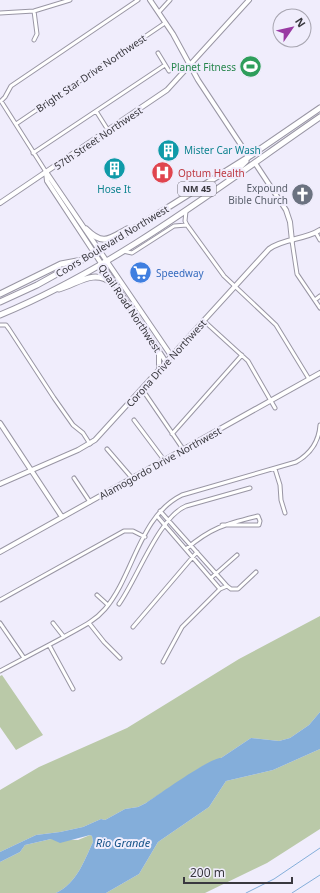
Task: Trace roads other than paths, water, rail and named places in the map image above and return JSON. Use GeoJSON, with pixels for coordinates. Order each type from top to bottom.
{"type":"FeatureCollection","features":[{"type":"Feature","properties":{"kind":"main road","name":"Coors Boulevard Northwest"},"geometry":{"type":"LineString","coordinates":[[0,302],[36,285],[100,250],[248,158],[320,108]]}},
{"type":"Feature","properties":{"kind":"main road","name":"Coors Boulevard Northwest"},"geometry":{"type":"LineString","coordinates":[[0,315],[45,294],[107,261],[187,209],[320,117]]}},
{"type":"Feature","properties":{"kind":"main road"},"geometry":{"type":"LineString","coordinates":[[254,163],[256,156],[277,138]]}},
{"type":"Feature","properties":{"kind":"main road"},"geometry":{"type":"LineString","coordinates":[[225,183],[248,158]]}},
{"type":"Feature","properties":{"kind":"main road"},"geometry":{"type":"LineString","coordinates":[[86,230],[98,239],[104,240],[132,226],[141,224]]}},
{"type":"Feature","properties":{"kind":"main road"},"geometry":{"type":"LineString","coordinates":[[0,294],[61,264],[82,260]]}},
{"type":"Feature","properties":{"kind":"main road"},"geometry":{"type":"LineString","coordinates":[[45,294],[94,276],[104,277],[112,283]]}},
{"type":"Feature","properties":{"kind":"street"},"geometry":{"type":"LineString","coordinates":[[0,14],[34,11],[70,0]]}},
{"type":"Feature","properties":{"kind":"street"},"geometry":{"type":"LineString","coordinates":[[1,102],[11,86],[138,0]]}},
{"type":"Feature","properties":{"kind":"street"},"geometry":{"type":"LineString","coordinates":[[150,0],[159,12],[190,66],[245,150],[248,158]]}},
{"type":"Feature","properties":{"kind":"street"},"geometry":{"type":"LineString","coordinates":[[159,12],[170,0]]}},
{"type":"Feature","properties":{"kind":"street","name":"57th Street Northwest"},"geometry":{"type":"LineString","coordinates":[[0,203],[167,90],[249,0]]}},
{"type":"Feature","properties":{"kind":"street"},"geometry":{"type":"LineString","coordinates":[[34,11],[37,34],[34,40]]}},
{"type":"Feature","properties":{"kind":"street","name":"Bright Star Drive Northwest"},"geometry":{"type":"LineString","coordinates":[[16,124],[165,23]]}},
{"type":"Feature","properties":{"kind":"street"},"geometry":{"type":"LineString","coordinates":[[158,54],[169,71]]}},
{"type":"Feature","properties":{"kind":"street"},"geometry":{"type":"LineString","coordinates":[[34,153],[165,65]]}},
{"type":"Feature","properties":{"kind":"street","name":"Quail Road Northwest"},"geometry":{"type":"LineString","coordinates":[[1,102],[46,172],[172,357]]}},
{"type":"Feature","properties":{"kind":"street"},"geometry":{"type":"LineString","coordinates":[[96,111],[108,130]]}},
{"type":"Feature","properties":{"kind":"street"},"geometry":{"type":"LineString","coordinates":[[254,163],[286,210],[290,222],[297,274],[320,308]]}},
{"type":"Feature","properties":{"kind":"street","name":"Quail Road Northwest"},"geometry":{"type":"LineString","coordinates":[[46,172],[46,182],[166,362]]}},
{"type":"Feature","properties":{"kind":"street"},"geometry":{"type":"LineString","coordinates":[[187,209],[185,221],[187,225],[224,276],[276,325],[309,379]]}},
{"type":"Feature","properties":{"kind":"street"},"geometry":{"type":"LineString","coordinates":[[123,251],[132,253],[174,226],[187,225]]}},
{"type":"Feature","properties":{"kind":"street","name":"Corona Drive Northwest"},"geometry":{"type":"LineString","coordinates":[[0,484],[90,444],[172,357],[270,249],[316,233],[320,230]]}},
{"type":"Feature","properties":{"kind":"street"},"geometry":{"type":"LineString","coordinates":[[316,233],[320,240]]}},
{"type":"Feature","properties":{"kind":"street"},"geometry":{"type":"LineString","coordinates":[[315,300],[320,296]]}},
{"type":"Feature","properties":{"kind":"street"},"geometry":{"type":"LineString","coordinates":[[204,321],[248,361],[274,408]]}},
{"type":"Feature","properties":{"kind":"street"},"geometry":{"type":"LineString","coordinates":[[0,325],[8,327],[70,420],[90,444]]}},
{"type":"Feature","properties":{"kind":"street"},"geometry":{"type":"LineString","coordinates":[[146,332],[152,328]]}},
{"type":"Feature","properties":{"kind":"street"},"geometry":{"type":"LineString","coordinates":[[159,351],[159,371]]}},
{"type":"Feature","properties":{"kind":"street"},"geometry":{"type":"LineString","coordinates":[[172,434],[242,355]]}},
{"type":"Feature","properties":{"kind":"street","name":"Alamogordo Drive Northwest"},"geometry":{"type":"LineString","coordinates":[[0,552],[320,373]]}},
{"type":"Feature","properties":{"kind":"street"},"geometry":{"type":"LineString","coordinates":[[142,389],[183,449]]}},
{"type":"Feature","properties":{"kind":"street"},"geometry":{"type":"LineString","coordinates":[[134,420],[164,460]]}},
{"type":"Feature","properties":{"kind":"street"},"geometry":{"type":"LineString","coordinates":[[0,423],[32,469],[62,517]]}},
{"type":"Feature","properties":{"kind":"street"},"geometry":{"type":"LineString","coordinates":[[0,671],[89,623],[108,605],[160,511],[182,495],[291,464],[306,455],[316,442],[320,425]]}},
{"type":"Feature","properties":{"kind":"street"},"geometry":{"type":"LineString","coordinates":[[107,449],[132,478]]}},
{"type":"Feature","properties":{"kind":"street"},"geometry":{"type":"LineString","coordinates":[[275,469],[280,485],[281,500],[285,513]]}},
{"type":"Feature","properties":{"kind":"street"},"geometry":{"type":"LineString","coordinates":[[74,478],[90,502]]}},
{"type":"Feature","properties":{"kind":"street"},"geometry":{"type":"LineString","coordinates":[[120,604],[130,589],[164,523],[180,508],[250,488]]}},
{"type":"Feature","properties":{"kind":"street"},"geometry":{"type":"LineString","coordinates":[[160,511],[230,589],[238,589],[256,572]]}},
{"type":"Feature","properties":{"kind":"street"},"geometry":{"type":"LineString","coordinates":[[157,516],[220,589]]}},
{"type":"Feature","properties":{"kind":"street"},"geometry":{"type":"LineString","coordinates":[[186,550],[211,530],[222,525],[258,516],[260,521],[259,525],[222,525]]}},
{"type":"Feature","properties":{"kind":"street"},"geometry":{"type":"LineString","coordinates":[[0,600],[124,531],[133,531],[145,537]]}},
{"type":"Feature","properties":{"kind":"street"},"geometry":{"type":"LineString","coordinates":[[133,627],[197,552]]}},
{"type":"Feature","properties":{"kind":"street"},"geometry":{"type":"LineString","coordinates":[[211,578],[237,555]]}},
{"type":"Feature","properties":{"kind":"street"},"geometry":{"type":"LineString","coordinates":[[163,662],[182,627],[220,589],[227,586]]}},
{"type":"Feature","properties":{"kind":"street"},"geometry":{"type":"LineString","coordinates":[[97,596],[108,605]]}},
{"type":"Feature","properties":{"kind":"street"},"geometry":{"type":"LineString","coordinates":[[54,622],[64,636]]}},
{"type":"Feature","properties":{"kind":"street"},"geometry":{"type":"LineString","coordinates":[[0,623],[24,658]]}},
{"type":"Feature","properties":{"kind":"street"},"geometry":{"type":"LineString","coordinates":[[89,623],[104,642],[120,658]]}},
{"type":"Feature","properties":{"kind":"street"},"geometry":{"type":"LineString","coordinates":[[49,645],[73,688]]}},
{"type":"Feature","properties":{"kind":"water","name":"Rio Grande"},"geometry":{"type":"Polygon","coordinates":[[[320,712],[320,749],[273,770],[226,781],[209,807],[158,842],[139,874],[106,893],[56,893],[63,889],[79,871],[93,842],[92,836],[90,835],[60,843],[51,839],[25,845],[20,852],[0,862],[0,852],[36,835],[83,827],[101,819],[105,820],[125,809],[138,807],[207,763],[221,758],[251,738],[279,741],[290,738],[309,725],[320,712]]]}},
{"type":"Feature","properties":{"kind":"waterway"},"geometry":{"type":"LineString","coordinates":[[246,893],[274,879],[320,848]]}},
{"type":"Feature","properties":{"kind":"waterway"},"geometry":{"type":"LineString","coordinates":[[292,893],[320,875]]}},
{"type":"Feature","properties":{"kind":"place","name":"Planet Fitness"},"geometry":{"type":"Point","coordinates":[251,67]}},
{"type":"Feature","properties":{"kind":"place","name":"Mister Car Wash"},"geometry":{"type":"Point","coordinates":[169,150]}},
{"type":"Feature","properties":{"kind":"place","name":"Hose It"},"geometry":{"type":"Point","coordinates":[114,169]}},
{"type":"Feature","properties":{"kind":"place","name":"Optum Health"},"geometry":{"type":"Point","coordinates":[163,173]}},
{"type":"Feature","properties":{"kind":"place","name":"Expound Bible Church"},"geometry":{"type":"Point","coordinates":[303,194]}},
{"type":"Feature","properties":{"kind":"place","name":"Speedway"},"geometry":{"type":"Point","coordinates":[141,273]}}]}
